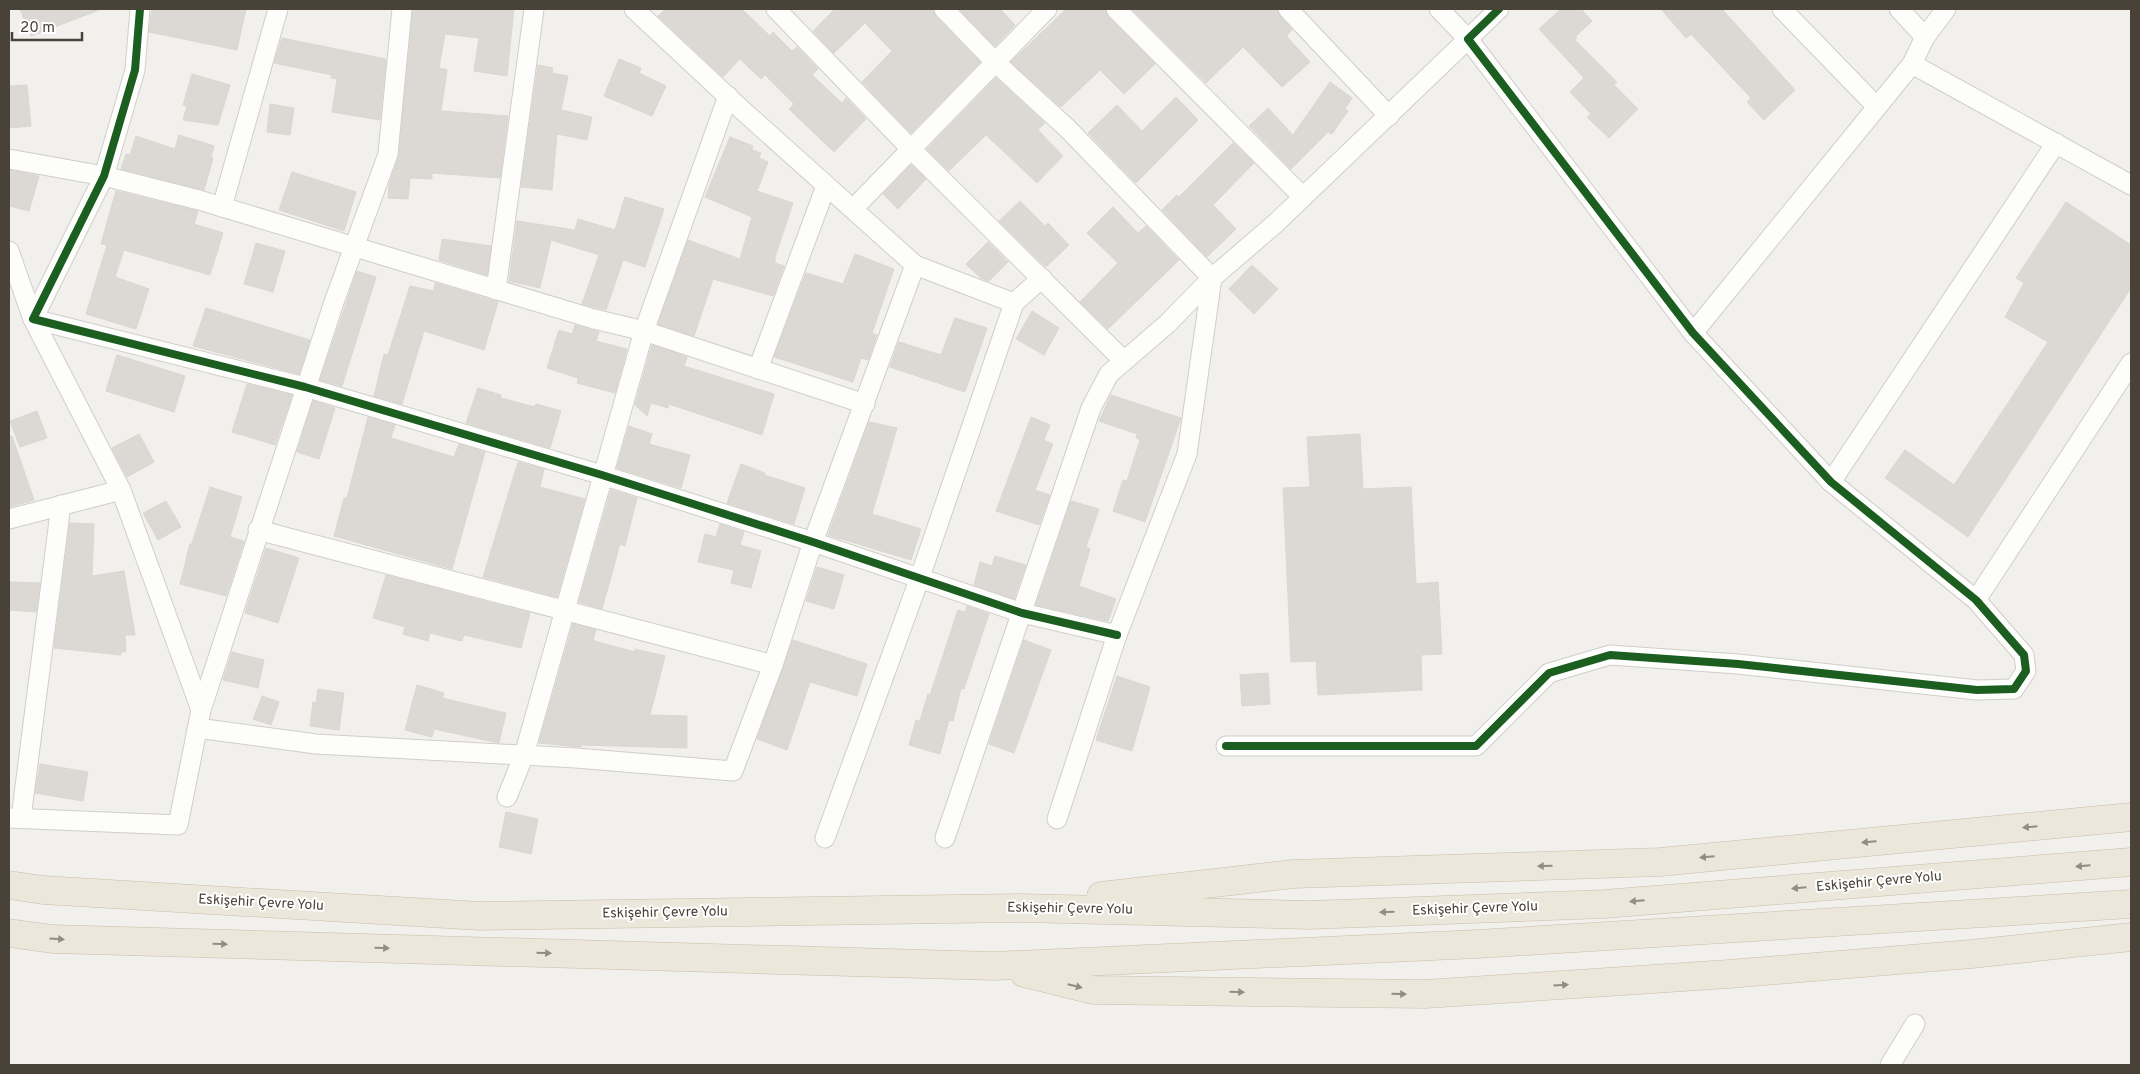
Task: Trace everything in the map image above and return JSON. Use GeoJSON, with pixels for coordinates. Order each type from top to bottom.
{"type":"FeatureCollection","features":[{"type":"Feature","properties":{"kind":"highway"},"geometry":{"type":"LineString","coordinates":[[1020,908],[1293,874],[1660,862],[2131,817]]}},
{"type":"Feature","properties":{"kind":"highway","name":"Eskişehir Çevre Yolu"},"geometry":{"type":"LineString","coordinates":[[9,885],[43,890],[480,916],[1020,908],[1309,915],[1574,905],[2131,862]]}},
{"type":"Feature","properties":{"kind":"highway"},"geometry":{"type":"LineString","coordinates":[[9,933],[52,939],[993,966],[1477,944],[2131,904]]}},
{"type":"Feature","properties":{"kind":"highway"},"geometry":{"type":"LineString","coordinates":[[993,966],[1093,990],[1425,994],[1971,954],[2131,937]]}},
{"type":"Feature","properties":{"kind":"street"},"geometry":{"type":"LineString","coordinates":[[33,319],[104,176],[134,70],[140,9]]}},
{"type":"Feature","properties":{"kind":"street"},"geometry":{"type":"LineString","coordinates":[[222,207],[278,9]]}},
{"type":"Feature","properties":{"kind":"street"},"geometry":{"type":"LineString","coordinates":[[61,506],[15,818],[178,825],[199,719],[258,530],[305,387],[388,154],[402,9]]}},
{"type":"Feature","properties":{"kind":"street"},"geometry":{"type":"LineString","coordinates":[[496,290],[534,9]]}},
{"type":"Feature","properties":{"kind":"street"},"geometry":{"type":"LineString","coordinates":[[634,9],[826,186],[915,265],[1014,303]]}},
{"type":"Feature","properties":{"kind":"street"},"geometry":{"type":"LineString","coordinates":[[776,9],[911,149],[1124,361]]}},
{"type":"Feature","properties":{"kind":"street"},"geometry":{"type":"LineString","coordinates":[[944,9],[995,62],[1068,129],[1212,278]]}},
{"type":"Feature","properties":{"kind":"street"},"geometry":{"type":"LineString","coordinates":[[853,209],[1047,9]]}},
{"type":"Feature","properties":{"kind":"street"},"geometry":{"type":"LineString","coordinates":[[1116,9],[1303,197]]}},
{"type":"Feature","properties":{"kind":"street"},"geometry":{"type":"LineString","coordinates":[[1288,9],[1389,116]]}},
{"type":"Feature","properties":{"kind":"street"},"geometry":{"type":"LineString","coordinates":[[1226,746],[1476,746],[1549,673],[1610,655],[1738,664],[1977,690],[2014,689],[2026,671],[2024,655],[1976,600],[1831,482],[1693,333],[1468,39],[1439,9]]}},
{"type":"Feature","properties":{"kind":"street"},"geometry":{"type":"LineString","coordinates":[[946,838],[1091,408],[1109,374],[1167,324],[1212,278],[1303,197],[1499,9]]}},
{"type":"Feature","properties":{"kind":"street"},"geometry":{"type":"LineString","coordinates":[[1782,9],[1876,106]]}},
{"type":"Feature","properties":{"kind":"street"},"geometry":{"type":"LineString","coordinates":[[1899,9],[1926,37]]}},
{"type":"Feature","properties":{"kind":"street"},"geometry":{"type":"LineString","coordinates":[[1693,333],[1912,64],[1926,37],[1946,9]]}},
{"type":"Feature","properties":{"kind":"street"},"geometry":{"type":"LineString","coordinates":[[1912,64],[2131,185]]}},
{"type":"Feature","properties":{"kind":"street"},"geometry":{"type":"LineString","coordinates":[[507,797],[524,755],[644,331],[728,96]]}},
{"type":"Feature","properties":{"kind":"street"},"geometry":{"type":"LineString","coordinates":[[1831,482],[2056,143]]}},
{"type":"Feature","properties":{"kind":"street"},"geometry":{"type":"LineString","coordinates":[[9,159],[104,176],[222,207],[594,319],[644,331],[865,404]]}},
{"type":"Feature","properties":{"kind":"street"},"geometry":{"type":"LineString","coordinates":[[758,369],[826,186]]}},
{"type":"Feature","properties":{"kind":"street"},"geometry":{"type":"LineString","coordinates":[[9,251],[33,319],[121,490],[199,719]]}},
{"type":"Feature","properties":{"kind":"street"},"geometry":{"type":"LineString","coordinates":[[199,719],[316,744],[524,755],[733,771],[773,665],[814,542],[915,265]]}},
{"type":"Feature","properties":{"kind":"street"},"geometry":{"type":"LineString","coordinates":[[824,838],[920,577],[1014,303],[1042,278]]}},
{"type":"Feature","properties":{"kind":"street"},"geometry":{"type":"LineString","coordinates":[[1057,819],[1117,634],[1187,454],[1212,278]]}},
{"type":"Feature","properties":{"kind":"street"},"geometry":{"type":"LineString","coordinates":[[33,319],[305,387],[602,474],[920,577],[1022,613],[1117,634]]}},
{"type":"Feature","properties":{"kind":"street"},"geometry":{"type":"LineString","coordinates":[[1976,600],[2131,364]]}},
{"type":"Feature","properties":{"kind":"street"},"geometry":{"type":"LineString","coordinates":[[9,520],[121,490]]}},
{"type":"Feature","properties":{"kind":"street"},"geometry":{"type":"LineString","coordinates":[[258,530],[564,612],[773,665]]}},
{"type":"Feature","properties":{"kind":"street"},"geometry":{"type":"LineString","coordinates":[[1890,1065],[1916,1024]]}},
{"type":"Feature","properties":{"kind":"building"},"geometry":{"type":"Polygon","coordinates":[[[20,9],[98,9],[99,10],[31,36],[20,9]]]}},
{"type":"Feature","properties":{"kind":"building"},"geometry":{"type":"Polygon","coordinates":[[[152,9],[246,9],[237,50],[149,32],[152,9]]]}},
{"type":"Feature","properties":{"kind":"building"},"geometry":{"type":"Polygon","coordinates":[[[413,9],[514,9],[507,76],[474,71],[479,38],[445,34],[439,68],[447,70],[441,111],[508,116],[500,178],[432,173],[432,179],[410,178],[408,199],[388,198],[389,185],[399,155],[413,9]]]}},
{"type":"Feature","properties":{"kind":"building"},"geometry":{"type":"Polygon","coordinates":[[[665,9],[742,9],[770,36],[773,32],[792,51],[797,47],[818,69],[812,75],[842,103],[846,98],[866,119],[834,152],[789,109],[794,104],[765,75],[761,79],[740,59],[723,77],[658,16],[665,9]]]}},
{"type":"Feature","properties":{"kind":"building"},"geometry":{"type":"Polygon","coordinates":[[[835,9],[933,9],[936,17],[980,62],[911,133],[862,82],[892,51],[865,23],[834,53],[813,31],[835,9]]]}},
{"type":"Feature","properties":{"kind":"building"},"geometry":{"type":"Polygon","coordinates":[[[959,9],[1000,9],[1015,25],[995,46],[959,9]]]}},
{"type":"Feature","properties":{"kind":"building"},"geometry":{"type":"Polygon","coordinates":[[[1066,9],[1105,9],[1108,17],[1155,64],[1124,94],[1100,70],[1061,107],[1011,62],[1066,9]]]}},
{"type":"Feature","properties":{"kind":"building"},"geometry":{"type":"Polygon","coordinates":[[[1132,9],[1277,9],[1280,16],[1292,30],[1287,35],[1288,38],[1310,62],[1282,87],[1243,47],[1206,83],[1132,9]]]}},
{"type":"Feature","properties":{"kind":"building"},"geometry":{"type":"Polygon","coordinates":[[[1561,9],[1581,9],[1592,21],[1575,37],[1577,38],[1575,40],[1617,82],[1614,85],[1638,109],[1609,138],[1587,117],[1591,114],[1570,92],[1584,78],[1539,29],[1561,9]]]}},
{"type":"Feature","properties":{"kind":"building"},"geometry":{"type":"Polygon","coordinates":[[[1661,9],[1722,9],[1795,90],[1764,120],[1747,102],[1751,98],[1691,34],[1686,38],[1661,9]]]}},
{"type":"Feature","properties":{"kind":"building"},"geometry":{"type":"Polygon","coordinates":[[[282,38],[386,59],[380,120],[332,112],[337,79],[331,78],[332,75],[274,63],[282,38]]]}},
{"type":"Feature","properties":{"kind":"building"},"geometry":{"type":"Polygon","coordinates":[[[619,59],[641,68],[639,73],[666,86],[652,116],[604,96],[619,59]]]}},
{"type":"Feature","properties":{"kind":"building"},"geometry":{"type":"Polygon","coordinates":[[[538,65],[553,68],[552,73],[568,76],[561,110],[592,117],[587,140],[557,134],[552,190],[521,187],[538,65]]]}},
{"type":"Feature","properties":{"kind":"building"},"geometry":{"type":"Polygon","coordinates":[[[192,74],[230,85],[218,125],[183,120],[187,106],[183,105],[192,74]]]}},
{"type":"Feature","properties":{"kind":"building"},"geometry":{"type":"Polygon","coordinates":[[[996,78],[1045,123],[1038,130],[1063,156],[1037,183],[986,135],[949,171],[927,149],[996,78]]]}},
{"type":"Feature","properties":{"kind":"building"},"geometry":{"type":"Polygon","coordinates":[[[1330,82],[1352,98],[1345,109],[1348,111],[1332,134],[1328,132],[1291,169],[1249,126],[1268,108],[1293,135],[1330,82]]]}},
{"type":"Feature","properties":{"kind":"building"},"geometry":{"type":"Polygon","coordinates":[[[27,85],[31,126],[9,128],[9,86],[27,85]]]}},
{"type":"Feature","properties":{"kind":"building"},"geometry":{"type":"Polygon","coordinates":[[[1176,97],[1198,120],[1136,183],[1088,133],[1117,105],[1142,131],[1176,97]]]}},
{"type":"Feature","properties":{"kind":"building"},"geometry":{"type":"Polygon","coordinates":[[[270,104],[294,108],[290,135],[267,132],[270,104]]]}},
{"type":"Feature","properties":{"kind":"building"},"geometry":{"type":"Polygon","coordinates":[[[179,135],[214,146],[211,157],[213,158],[204,190],[121,169],[126,154],[130,155],[136,136],[175,149],[179,135]]]}},
{"type":"Feature","properties":{"kind":"building"},"geometry":{"type":"Polygon","coordinates":[[[730,137],[753,146],[752,150],[761,153],[759,158],[768,162],[757,191],[793,203],[775,257],[775,263],[784,266],[773,296],[713,279],[694,336],[658,324],[688,240],[740,259],[752,217],[705,197],[730,137]]]}},
{"type":"Feature","properties":{"kind":"building"},"geometry":{"type":"Polygon","coordinates":[[[1233,143],[1254,163],[1213,205],[1236,229],[1207,257],[1162,210],[1177,195],[1179,197],[1233,143]]]}},
{"type":"Feature","properties":{"kind":"building"},"geometry":{"type":"Polygon","coordinates":[[[911,165],[926,179],[898,209],[883,194],[911,165]]]}},
{"type":"Feature","properties":{"kind":"building"},"geometry":{"type":"Polygon","coordinates":[[[9,170],[39,176],[29,211],[9,206],[9,170]]]}},
{"type":"Feature","properties":{"kind":"building"},"geometry":{"type":"Polygon","coordinates":[[[292,172],[356,192],[344,231],[279,210],[292,172]]]}},
{"type":"Feature","properties":{"kind":"building"},"geometry":{"type":"Polygon","coordinates":[[[116,191],[198,211],[194,224],[223,233],[210,275],[124,250],[115,277],[149,289],[136,329],[86,314],[107,245],[101,244],[116,191]]]}},
{"type":"Feature","properties":{"kind":"building"},"geometry":{"type":"Polygon","coordinates":[[[625,197],[664,209],[645,267],[623,260],[606,310],[582,304],[599,255],[551,240],[540,288],[509,281],[517,221],[575,230],[578,219],[615,230],[625,197]]]}},
{"type":"Feature","properties":{"kind":"building"},"geometry":{"type":"Polygon","coordinates":[[[1020,201],[1045,226],[1048,223],[1069,245],[1046,267],[999,221],[1020,201]]]}},
{"type":"Feature","properties":{"kind":"building"},"geometry":{"type":"Polygon","coordinates":[[[2066,202],[2131,245],[2131,288],[1968,537],[1885,478],[1905,450],[1954,485],[2048,342],[2005,317],[2024,283],[2016,278],[2066,202]]]}},
{"type":"Feature","properties":{"kind":"building"},"geometry":{"type":"Polygon","coordinates":[[[1113,207],[1138,233],[1146,226],[1179,260],[1108,329],[1080,302],[1118,263],[1087,233],[1113,207]]]}},
{"type":"Feature","properties":{"kind":"building"},"geometry":{"type":"Polygon","coordinates":[[[442,239],[491,246],[487,275],[439,260],[442,239]]]}},
{"type":"Feature","properties":{"kind":"building"},"geometry":{"type":"Polygon","coordinates":[[[988,242],[1008,262],[989,281],[981,278],[966,264],[988,242]]]}},
{"type":"Feature","properties":{"kind":"building"},"geometry":{"type":"Polygon","coordinates":[[[256,243],[285,251],[273,292],[244,284],[256,243]]]}},
{"type":"Feature","properties":{"kind":"building"},"geometry":{"type":"Polygon","coordinates":[[[855,254],[894,269],[872,333],[877,335],[868,360],[861,358],[853,382],[774,357],[806,273],[843,284],[855,254]]]}},
{"type":"Feature","properties":{"kind":"building"},"geometry":{"type":"Polygon","coordinates":[[[1252,265],[1278,289],[1254,314],[1229,289],[1252,265]]]}},
{"type":"Feature","properties":{"kind":"building"},"geometry":{"type":"Polygon","coordinates":[[[357,271],[376,277],[342,386],[320,380],[357,271]]]}},
{"type":"Feature","properties":{"kind":"building"},"geometry":{"type":"Polygon","coordinates":[[[435,283],[498,302],[484,350],[424,331],[402,404],[374,396],[384,354],[388,355],[410,286],[434,291],[435,283]]]}},
{"type":"Feature","properties":{"kind":"building"},"geometry":{"type":"Polygon","coordinates":[[[206,308],[310,340],[299,374],[193,346],[206,308]]]}},
{"type":"Feature","properties":{"kind":"building"},"geometry":{"type":"Polygon","coordinates":[[[1032,311],[1059,328],[1044,355],[1016,339],[1032,311]]]}},
{"type":"Feature","properties":{"kind":"building"},"geometry":{"type":"Polygon","coordinates":[[[955,318],[987,328],[965,392],[890,367],[899,342],[941,355],[955,318]]]}},
{"type":"Feature","properties":{"kind":"building"},"geometry":{"type":"Polygon","coordinates":[[[575,325],[599,332],[596,341],[627,349],[615,393],[577,383],[578,378],[547,368],[559,330],[572,334],[575,325]]]}},
{"type":"Feature","properties":{"kind":"building"},"geometry":{"type":"Polygon","coordinates":[[[652,345],[687,357],[684,366],[774,394],[762,435],[669,404],[668,408],[651,403],[647,416],[635,405],[652,345]]]}},
{"type":"Feature","properties":{"kind":"building"},"geometry":{"type":"Polygon","coordinates":[[[117,355],[185,376],[174,412],[106,391],[117,355]]]}},
{"type":"Feature","properties":{"kind":"building"},"geometry":{"type":"Polygon","coordinates":[[[247,384],[292,395],[275,445],[232,432],[247,384]]]}},
{"type":"Feature","properties":{"kind":"building"},"geometry":{"type":"Polygon","coordinates":[[[478,388],[501,395],[501,398],[535,407],[536,404],[561,411],[550,448],[466,423],[478,388]]]}},
{"type":"Feature","properties":{"kind":"building"},"geometry":{"type":"Polygon","coordinates":[[[1111,395],[1181,418],[1145,522],[1113,511],[1123,480],[1127,481],[1140,440],[1136,438],[1137,434],[1099,421],[1111,395]]]}},
{"type":"Feature","properties":{"kind":"building"},"geometry":{"type":"Polygon","coordinates":[[[313,401],[335,408],[319,459],[297,452],[313,401]]]}},
{"type":"Feature","properties":{"kind":"building"},"geometry":{"type":"Polygon","coordinates":[[[37,411],[47,438],[20,447],[10,421],[37,411]]]}},
{"type":"Feature","properties":{"kind":"building"},"geometry":{"type":"Polygon","coordinates":[[[368,417],[395,425],[391,438],[454,457],[459,444],[485,452],[452,569],[334,536],[344,498],[347,498],[368,417]]]}},
{"type":"Feature","properties":{"kind":"building"},"geometry":{"type":"Polygon","coordinates":[[[1031,417],[1050,425],[1044,440],[1053,444],[1035,490],[1050,495],[1039,525],[996,511],[1031,417]]]}},
{"type":"Feature","properties":{"kind":"building"},"geometry":{"type":"Polygon","coordinates":[[[869,422],[897,428],[872,514],[921,529],[911,560],[828,535],[869,422]]]}},
{"type":"Feature","properties":{"kind":"building"},"geometry":{"type":"Polygon","coordinates":[[[629,426],[652,434],[649,444],[690,455],[681,488],[617,468],[629,426]]]}},
{"type":"Feature","properties":{"kind":"building"},"geometry":{"type":"Polygon","coordinates":[[[139,434],[154,462],[127,477],[112,448],[139,434]]]}},
{"type":"Feature","properties":{"kind":"building"},"geometry":{"type":"Polygon","coordinates":[[[1360,434],[1363,489],[1411,487],[1416,584],[1438,582],[1442,654],[1421,655],[1422,690],[1318,695],[1316,661],[1291,662],[1283,488],[1310,487],[1307,437],[1360,434]]]}},
{"type":"Feature","properties":{"kind":"building"},"geometry":{"type":"Polygon","coordinates":[[[12,436],[34,500],[9,507],[9,437],[12,436]]]}},
{"type":"Feature","properties":{"kind":"building"},"geometry":{"type":"Polygon","coordinates":[[[518,462],[544,469],[540,487],[585,499],[557,597],[483,577],[518,462]]]}},
{"type":"Feature","properties":{"kind":"building"},"geometry":{"type":"Polygon","coordinates":[[[741,464],[765,473],[764,475],[805,488],[794,524],[727,503],[741,464]]]}},
{"type":"Feature","properties":{"kind":"building"},"geometry":{"type":"Polygon","coordinates":[[[210,487],[242,497],[230,537],[244,541],[226,596],[180,584],[190,544],[191,546],[210,487]]]}},
{"type":"Feature","properties":{"kind":"building"},"geometry":{"type":"Polygon","coordinates":[[[611,490],[637,498],[625,546],[620,544],[602,609],[579,602],[611,490]]]}},
{"type":"Feature","properties":{"kind":"building"},"geometry":{"type":"Polygon","coordinates":[[[166,501],[181,527],[158,540],[143,513],[166,501]]]}},
{"type":"Feature","properties":{"kind":"building"},"geometry":{"type":"Polygon","coordinates":[[[1071,501],[1099,509],[1086,547],[1090,549],[1079,586],[1116,599],[1108,621],[1036,605],[1071,501]]]}},
{"type":"Feature","properties":{"kind":"building"},"geometry":{"type":"Polygon","coordinates":[[[70,523],[94,524],[92,576],[124,571],[135,635],[125,635],[126,652],[121,652],[121,655],[54,648],[70,523]]]}},
{"type":"Feature","properties":{"kind":"building"},"geometry":{"type":"Polygon","coordinates":[[[720,524],[744,532],[740,545],[761,551],[751,588],[731,583],[734,570],[698,562],[705,534],[716,537],[720,524]]]}},
{"type":"Feature","properties":{"kind":"building"},"geometry":{"type":"Polygon","coordinates":[[[266,548],[299,558],[278,623],[245,613],[266,548]]]}},
{"type":"Feature","properties":{"kind":"building"},"geometry":{"type":"Polygon","coordinates":[[[995,556],[1026,565],[1014,599],[974,585],[980,562],[992,566],[995,556]]]}},
{"type":"Feature","properties":{"kind":"building"},"geometry":{"type":"Polygon","coordinates":[[[817,567],[844,575],[834,609],[806,601],[817,567]]]}},
{"type":"Feature","properties":{"kind":"building"},"geometry":{"type":"Polygon","coordinates":[[[386,575],[530,613],[521,648],[464,635],[462,641],[430,633],[428,641],[403,634],[405,627],[373,618],[386,575]]]}},
{"type":"Feature","properties":{"kind":"building"},"geometry":{"type":"Polygon","coordinates":[[[9,582],[40,583],[36,612],[9,610],[9,582]]]}},
{"type":"Feature","properties":{"kind":"building"},"geometry":{"type":"Polygon","coordinates":[[[967,606],[989,614],[964,689],[961,688],[953,721],[949,720],[940,754],[909,745],[916,720],[920,721],[928,694],[930,695],[958,610],[965,612],[967,606]]]}},
{"type":"Feature","properties":{"kind":"building"},"geometry":{"type":"Polygon","coordinates":[[[573,624],[596,630],[593,640],[598,642],[635,652],[635,649],[665,656],[650,715],[687,716],[687,748],[581,745],[581,747],[539,743],[573,624]]]}},
{"type":"Feature","properties":{"kind":"building"},"geometry":{"type":"Polygon","coordinates":[[[793,640],[867,664],[857,696],[810,682],[787,750],[757,739],[793,640]]]}},
{"type":"Feature","properties":{"kind":"building"},"geometry":{"type":"Polygon","coordinates":[[[1024,640],[1051,650],[1014,753],[989,744],[1024,640]]]}},
{"type":"Feature","properties":{"kind":"building"},"geometry":{"type":"Polygon","coordinates":[[[232,652],[264,660],[258,688],[223,680],[232,652]]]}},
{"type":"Feature","properties":{"kind":"building"},"geometry":{"type":"Polygon","coordinates":[[[1268,673],[1270,704],[1242,706],[1240,675],[1268,673]]]}},
{"type":"Feature","properties":{"kind":"building"},"geometry":{"type":"Polygon","coordinates":[[[1117,676],[1150,687],[1132,751],[1096,740],[1117,676]]]}},
{"type":"Feature","properties":{"kind":"building"},"geometry":{"type":"Polygon","coordinates":[[[417,685],[444,693],[442,698],[506,713],[499,743],[434,729],[432,737],[405,730],[417,685]]]}},
{"type":"Feature","properties":{"kind":"building"},"geometry":{"type":"Polygon","coordinates":[[[318,689],[344,693],[339,730],[310,726],[313,702],[316,703],[318,689]]]}},
{"type":"Feature","properties":{"kind":"building"},"geometry":{"type":"Polygon","coordinates":[[[262,696],[279,702],[271,725],[253,719],[262,696]]]}},
{"type":"Feature","properties":{"kind":"building"},"geometry":{"type":"Polygon","coordinates":[[[40,764],[88,772],[83,801],[35,793],[40,764]]]}},
{"type":"Feature","properties":{"kind":"building"},"geometry":{"type":"Polygon","coordinates":[[[506,812],[538,819],[531,854],[499,847],[506,812]]]}},
{"type":"Feature","properties":{"kind":"cycle path"},"geometry":{"type":"LineString","coordinates":[[140,9],[135,70],[104,176],[33,319],[305,387],[602,475],[813,542],[1022,613],[1117,635]]}},
{"type":"Feature","properties":{"kind":"cycle path"},"geometry":{"type":"LineString","coordinates":[[1226,746],[1476,746],[1549,673],[1610,655],[1738,664],[1977,690],[2014,689],[2026,671],[2024,655],[1976,600],[1831,482],[1693,333],[1468,39],[1499,9]]}}]}
